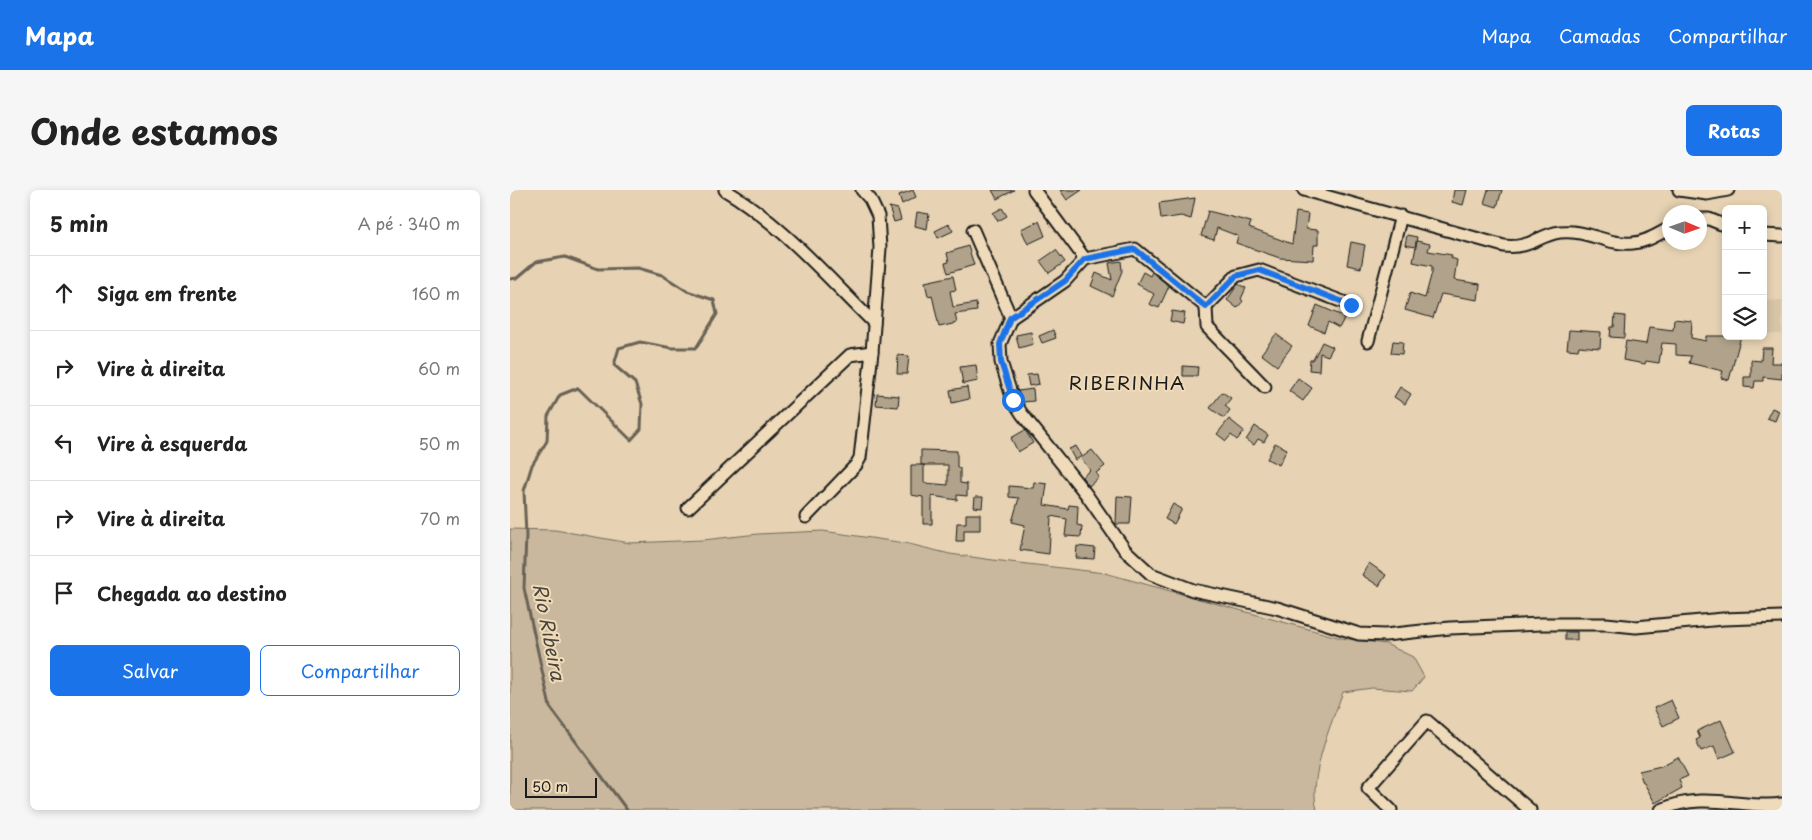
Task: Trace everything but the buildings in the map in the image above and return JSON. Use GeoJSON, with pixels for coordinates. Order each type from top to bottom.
{"type":"FeatureCollection","features":[{"type":"Feature","properties":{"kind":"street"},"geometry":{"type":"LineString","coordinates":[[725,190],[755,210],[784,234],[874,323]]}},
{"type":"Feature","properties":{"kind":"street"},"geometry":{"type":"LineString","coordinates":[[806,518],[856,465],[860,458],[872,352],[880,229],[875,208],[862,190]]}},
{"type":"Feature","properties":{"kind":"street"},"geometry":{"type":"LineString","coordinates":[[1034,190],[1085,259]]}},
{"type":"Feature","properties":{"kind":"street"},"geometry":{"type":"LineString","coordinates":[[1304,190],[1401,216],[1489,243],[1516,247],[1529,245],[1560,232],[1584,234],[1612,242],[1632,243],[1644,241],[1662,232]]}},
{"type":"Feature","properties":{"kind":"street"},"geometry":{"type":"LineString","coordinates":[[1679,190],[1707,194],[1728,190]]}},
{"type":"Feature","properties":{"kind":"street"},"geometry":{"type":"LineString","coordinates":[[1368,341],[1401,216]]}},
{"type":"Feature","properties":{"kind":"street"},"geometry":{"type":"LineString","coordinates":[[1707,219],[1722,224]]}},
{"type":"Feature","properties":{"kind":"street"},"geometry":{"type":"LineString","coordinates":[[973,230],[1010,318]]}},
{"type":"Feature","properties":{"kind":"street"},"geometry":{"type":"LineString","coordinates":[[1767,235],[1782,236]]}},
{"type":"Feature","properties":{"kind":"street"},"geometry":{"type":"LineString","coordinates":[[1206,307],[1135,249],[1085,259],[1065,281],[1010,318],[1000,344],[1001,362],[1013,400],[1022,414],[1086,494],[1125,550],[1159,579],[1193,590],[1277,608],[1359,634],[1385,635],[1450,628],[1541,624],[1606,624],[1636,627],[1723,619],[1782,617]]}},
{"type":"Feature","properties":{"kind":"street"},"geometry":{"type":"LineString","coordinates":[[1265,386],[1207,327],[1206,307],[1236,276],[1259,270],[1351,305]]}},
{"type":"Feature","properties":{"kind":"street"},"geometry":{"type":"LineString","coordinates":[[688,508],[850,355],[872,352]]}},
{"type":"Feature","properties":{"kind":"street"},"geometry":{"type":"LineString","coordinates":[[1391,810],[1368,788],[1427,721],[1530,810]]}},
{"type":"Feature","properties":{"kind":"street"},"geometry":{"type":"LineString","coordinates":[[1662,810],[1677,803],[1700,802],[1774,807]]}},
{"type":"Feature","properties":{"kind":"shaded area"},"geometry":{"type":"Polygon","coordinates":[[[1782,300],[1782,334],[1767,334],[1767,301],[1782,300]]]}},
{"type":"Feature","properties":{"kind":"shaded area"},"geometry":{"type":"Polygon","coordinates":[[[510,529],[555,530],[630,543],[703,540],[758,534],[823,531],[905,543],[950,554],[1105,573],[1341,638],[1386,644],[1413,657],[1424,677],[1412,691],[1372,688],[1343,692],[1327,735],[1318,767],[1315,797],[1317,810],[510,810],[510,529]]]}},
{"type":"Feature","properties":{"kind":"waterway","name":"Rio Ribeira"},"geometry":{"type":"LineString","coordinates":[[510,279],[517,278],[536,262],[565,257],[598,269],[638,268],[662,275],[687,291],[714,300],[717,314],[696,348],[672,348],[640,342],[619,348],[614,365],[635,383],[642,404],[641,429],[631,440],[578,388],[560,395],[548,416],[547,441],[532,465],[524,491],[526,535],[524,588],[550,707],[627,810]]}},
{"type":"Feature","properties":{"kind":"district","name":"RIBERINHA"},"geometry":{"type":"Point","coordinates":[1127,383]}},
{"type":"Feature","properties":{"kind":"route"},"geometry":{"type":"LineString","coordinates":[[1013,400],[1001,362],[1000,344],[1010,318],[1048,295],[1065,281],[1085,259],[1135,249],[1206,307],[1236,276],[1259,270],[1351,305]]}}]}
